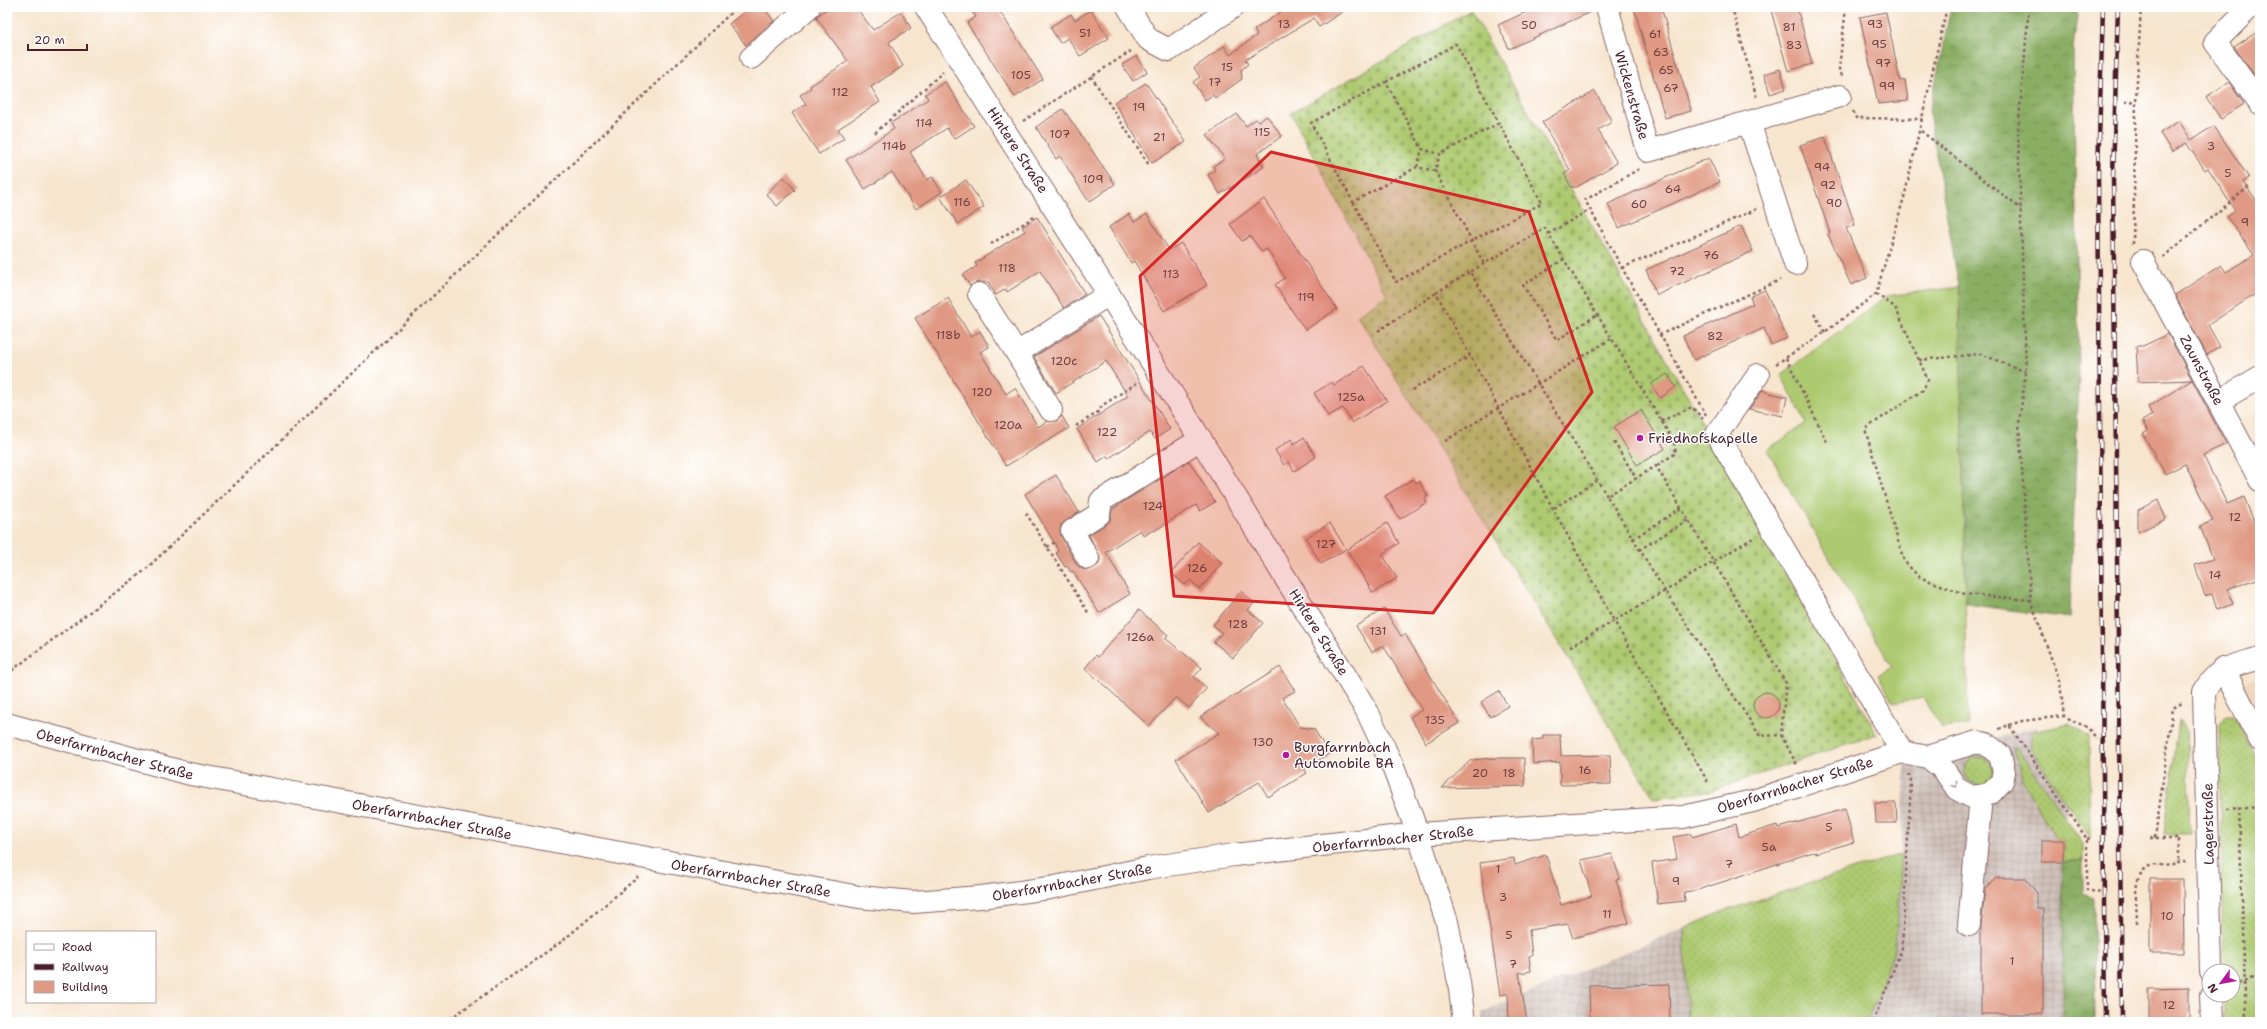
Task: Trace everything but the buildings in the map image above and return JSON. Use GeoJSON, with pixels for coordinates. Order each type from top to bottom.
{"type":"FeatureCollection","features":[{"type":"Feature","properties":{"kind":"street"},"geometry":{"type":"LineString","coordinates":[[751,58],[809,7]]}},
{"type":"Feature","properties":{"kind":"street","name":"Hintere Straße"},"geometry":{"type":"LineString","coordinates":[[926,7],[1053,204],[1157,370],[1367,711],[1393,767],[1418,834],[1447,922],[1459,982],[1464,1022]]}},
{"type":"Feature","properties":{"kind":"street"},"geometry":{"type":"LineString","coordinates":[[1128,7],[1148,39],[1169,50],[1233,7]]}},
{"type":"Feature","properties":{"kind":"street","name":"Wickenstraße"},"geometry":{"type":"LineString","coordinates":[[1607,7],[1648,150],[1755,121],[1845,94]]}},
{"type":"Feature","properties":{"kind":"street"},"geometry":{"type":"LineString","coordinates":[[2247,10],[2215,42],[2260,104]]}},
{"type":"Feature","properties":{"kind":"street"},"geometry":{"type":"LineString","coordinates":[[1755,121],[1774,201],[1794,264]]}},
{"type":"Feature","properties":{"kind":"street","name":"Zaunstraße"},"geometry":{"type":"LineString","coordinates":[[2145,265],[2260,480]]}},
{"type":"Feature","properties":{"kind":"street"},"geometry":{"type":"LineString","coordinates":[[979,294],[1051,410]]}},
{"type":"Feature","properties":{"kind":"street"},"geometry":{"type":"LineString","coordinates":[[1017,353],[1109,294]]}},
{"type":"Feature","properties":{"kind":"street"},"geometry":{"type":"LineString","coordinates":[[1758,375],[1717,434],[1902,752]]}},
{"type":"Feature","properties":{"kind":"street"},"geometry":{"type":"LineString","coordinates":[[2218,401],[2260,377]]}},
{"type":"Feature","properties":{"kind":"street"},"geometry":{"type":"LineString","coordinates":[[1088,558],[1072,531],[1099,514],[1101,501],[1200,440]]}},
{"type":"Feature","properties":{"kind":"street"},"geometry":{"type":"LineString","coordinates":[[2260,658],[2217,674],[2260,740]]}},
{"type":"Feature","properties":{"kind":"street","name":"Lagerstraße"},"geometry":{"type":"LineString","coordinates":[[2211,963],[2204,692],[2217,674]]}},
{"type":"Feature","properties":{"kind":"street","name":"Oberfarrnbacher Straße"},"geometry":{"type":"LineString","coordinates":[[7,724],[190,774],[859,897],[913,902],[981,897],[1050,888],[1148,868],[1418,834],[1683,817],[1753,801],[1902,752],[1928,757],[1977,742],[1994,748],[2003,763],[2002,781],[1997,789],[1982,797],[1972,797],[1957,789],[1944,770],[1928,757]]}},
{"type":"Feature","properties":{"kind":"street"},"geometry":{"type":"LineString","coordinates":[[1968,925],[1982,797]]}},
{"type":"Feature","properties":{"kind":"street"},"geometry":{"type":"LineString","coordinates":[[2212,1003],[2212,1022]]}},
{"type":"Feature","properties":{"kind":"path"},"geometry":{"type":"LineString","coordinates":[[7,674],[144,571],[737,7]]}},
{"type":"Feature","properties":{"kind":"path"},"geometry":{"type":"LineString","coordinates":[[1732,7],[1755,121]]}},
{"type":"Feature","properties":{"kind":"path"},"geometry":{"type":"LineString","coordinates":[[1846,7],[1839,69],[1845,94],[1856,118],[1923,119]]}},
{"type":"Feature","properties":{"kind":"path"},"geometry":{"type":"LineString","coordinates":[[1758,375],[1825,332],[1876,294],[1905,194],[1921,131],[1947,7]]}},
{"type":"Feature","properties":{"kind":"path"},"geometry":{"type":"LineString","coordinates":[[2029,7],[2018,131],[2026,372],[2019,424],[2031,600],[2060,683],[2064,716]]}},
{"type":"Feature","properties":{"kind":"path"},"geometry":{"type":"LineString","coordinates":[[2141,7],[2136,101],[2133,254],[2145,265],[2251,185]]}},
{"type":"Feature","properties":{"kind":"path"},"geometry":{"type":"LineString","coordinates":[[1006,132],[1148,39]]}},
{"type":"Feature","properties":{"kind":"path"},"geometry":{"type":"LineString","coordinates":[[1456,44],[1499,123],[1542,203],[1396,282],[1311,123],[1456,44]]}},
{"type":"Feature","properties":{"kind":"path"},"geometry":{"type":"LineString","coordinates":[[875,133],[942,72],[959,60]]}},
{"type":"Feature","properties":{"kind":"path"},"geometry":{"type":"LineString","coordinates":[[1091,76],[1149,166]]}},
{"type":"Feature","properties":{"kind":"path"},"geometry":{"type":"LineString","coordinates":[[1386,82],[1422,149],[1417,167]]}},
{"type":"Feature","properties":{"kind":"path"},"geometry":{"type":"LineString","coordinates":[[2125,102],[2136,101]]}},
{"type":"Feature","properties":{"kind":"path"},"geometry":{"type":"LineString","coordinates":[[1484,264],[1434,171],[1440,154],[1499,123]]}},
{"type":"Feature","properties":{"kind":"path"},"geometry":{"type":"LineString","coordinates":[[1921,131],[2020,209]]}},
{"type":"Feature","properties":{"kind":"path"},"geometry":{"type":"LineString","coordinates":[[1422,149],[1440,154]]}},
{"type":"Feature","properties":{"kind":"path"},"geometry":{"type":"LineString","coordinates":[[1648,150],[1639,170],[1585,200],[1659,335],[1717,434]]}},
{"type":"Feature","properties":{"kind":"path"},"geometry":{"type":"LineString","coordinates":[[1353,202],[1417,167],[1434,171]]}},
{"type":"Feature","properties":{"kind":"path"},"geometry":{"type":"LineString","coordinates":[[1622,268],[1774,201]]}},
{"type":"Feature","properties":{"kind":"path"},"geometry":{"type":"LineString","coordinates":[[991,244],[1053,204]]}},
{"type":"Feature","properties":{"kind":"path"},"geometry":{"type":"LineString","coordinates":[[1548,234],[1591,209]]}},
{"type":"Feature","properties":{"kind":"path"},"geometry":{"type":"LineString","coordinates":[[1378,331],[1436,292],[1545,228],[1674,442],[1676,453],[1606,496]]}},
{"type":"Feature","properties":{"kind":"path"},"geometry":{"type":"LineString","coordinates":[[1564,259],[1523,285],[1557,340],[1597,315]]}},
{"type":"Feature","properties":{"kind":"path"},"geometry":{"type":"LineString","coordinates":[[1470,272],[1632,539],[1760,736],[1781,735]]}},
{"type":"Feature","properties":{"kind":"path"},"geometry":{"type":"LineString","coordinates":[[1659,335],[1780,280]]}},
{"type":"Feature","properties":{"kind":"path"},"geometry":{"type":"LineString","coordinates":[[1436,292],[1614,620],[1708,782]]}},
{"type":"Feature","properties":{"kind":"path"},"geometry":{"type":"LineString","coordinates":[[1876,294],[1895,307],[1928,380],[1922,390],[1865,429],[1904,561],[1919,577],[1966,594],[2031,600]]}},
{"type":"Feature","properties":{"kind":"path"},"geometry":{"type":"LineString","coordinates":[[1814,314],[1825,332]]}},
{"type":"Feature","properties":{"kind":"path"},"geometry":{"type":"LineString","coordinates":[[1445,441],[1611,338]]}},
{"type":"Feature","properties":{"kind":"path"},"geometry":{"type":"LineString","coordinates":[[1919,360],[1981,354],[2026,372]]}},
{"type":"Feature","properties":{"kind":"path"},"geometry":{"type":"LineString","coordinates":[[1412,390],[1470,356]]}},
{"type":"Feature","properties":{"kind":"path"},"geometry":{"type":"LineString","coordinates":[[1786,358],[1827,442]]}},
{"type":"Feature","properties":{"kind":"path"},"geometry":{"type":"LineString","coordinates":[[1076,426],[1097,413],[1102,405],[1157,370]]}},
{"type":"Feature","properties":{"kind":"path"},"geometry":{"type":"LineString","coordinates":[[1661,421],[1692,407],[1717,434]]}},
{"type":"Feature","properties":{"kind":"path"},"geometry":{"type":"LineString","coordinates":[[1614,442],[1636,478]]}},
{"type":"Feature","properties":{"kind":"path"},"geometry":{"type":"LineString","coordinates":[[1656,466],[1786,683],[1781,735],[1806,783]]}},
{"type":"Feature","properties":{"kind":"path"},"geometry":{"type":"LineString","coordinates":[[1554,508],[1597,481]]}},
{"type":"Feature","properties":{"kind":"path"},"geometry":{"type":"LineString","coordinates":[[1632,539],[1681,508]]}},
{"type":"Feature","properties":{"kind":"path"},"geometry":{"type":"LineString","coordinates":[[1026,514],[1089,614]]}},
{"type":"Feature","properties":{"kind":"path"},"geometry":{"type":"LineString","coordinates":[[1639,550],[1688,520]]}},
{"type":"Feature","properties":{"kind":"path"},"geometry":{"type":"LineString","coordinates":[[1570,647],[1771,528]]}},
{"type":"Feature","properties":{"kind":"path"},"geometry":{"type":"LineString","coordinates":[[2009,725],[2022,721],[2064,716],[2088,728],[2097,739]]}},
{"type":"Feature","properties":{"kind":"path"},"geometry":{"type":"LineString","coordinates":[[2155,838],[2172,723]]}},
{"type":"Feature","properties":{"kind":"path"},"geometry":{"type":"LineString","coordinates":[[2025,751],[2087,839],[2087,890],[2101,893]]}},
{"type":"Feature","properties":{"kind":"path"},"geometry":{"type":"LineString","coordinates":[[1873,1022],[1902,948],[1911,781],[1902,752]]}},
{"type":"Feature","properties":{"kind":"path"},"geometry":{"type":"LineString","coordinates":[[2208,812],[2260,807]]}},
{"type":"Feature","properties":{"kind":"path"},"geometry":{"type":"LineString","coordinates":[[2239,808],[2246,1022]]}},
{"type":"Feature","properties":{"kind":"path"},"geometry":{"type":"LineString","coordinates":[[2087,839],[2091,838]]}},
{"type":"Feature","properties":{"kind":"path"},"geometry":{"type":"LineString","coordinates":[[2137,922],[2137,877],[2144,868],[2153,864],[2173,864],[2178,861],[2179,838],[2150,838]]}},
{"type":"Feature","properties":{"kind":"path"},"geometry":{"type":"LineString","coordinates":[[445,1022],[561,942],[658,861]]}},
{"type":"Feature","properties":{"kind":"path"},"geometry":{"type":"LineString","coordinates":[[2241,982],[2245,982],[2260,974]]}},
{"type":"Feature","properties":{"kind":"highlighted area"},"geometry":{"type":"Polygon","coordinates":[[[1271,152],[1529,212],[1592,392],[1433,613],[1174,596],[1140,276],[1271,152]]]}},
{"type":"Feature","properties":{"kind":"shaded area"},"geometry":{"type":"Polygon","coordinates":[[[2260,677],[2260,719],[2242,687],[2247,681],[2260,677]]]}},
{"type":"Feature","properties":{"kind":"shaded area"},"geometry":{"type":"Polygon","coordinates":[[[2036,727],[2070,772],[2063,862],[2063,1022],[1482,1022],[1482,1012],[1721,912],[1901,854],[1905,765],[2036,727]]]}},
{"type":"Feature","properties":{"kind":"green space"},"geometry":{"type":"Polygon","coordinates":[[[1951,7],[2078,7],[2073,49],[2079,372],[2070,618],[1966,604],[1959,287],[1929,113],[1951,7]]]}},
{"type":"Feature","properties":{"kind":"green space"},"geometry":{"type":"Polygon","coordinates":[[[1471,10],[1877,734],[1711,791],[1654,798],[1357,315],[1387,295],[1291,113],[1471,10]]]}},
{"type":"Feature","properties":{"kind":"green space"},"geometry":{"type":"Polygon","coordinates":[[[1959,287],[1968,725],[1941,728],[1923,697],[1894,703],[1878,675],[1892,667],[1767,450],[1806,423],[1781,375],[1886,296],[1959,287]]]}},
{"type":"Feature","properties":{"kind":"green space"},"geometry":{"type":"Polygon","coordinates":[[[2226,715],[2233,715],[2260,764],[2260,1022],[2224,1022],[2224,1003],[2241,1003],[2241,963],[2223,963],[2220,727],[2226,715]]]}},
{"type":"Feature","properties":{"kind":"green space"},"geometry":{"type":"Polygon","coordinates":[[[2179,721],[2187,732],[2190,834],[2164,834],[2179,721]]]}},
{"type":"Feature","properties":{"kind":"green space"},"geometry":{"type":"Polygon","coordinates":[[[2070,724],[2089,736],[2090,838],[2031,750],[2031,732],[2070,724]]]}},
{"type":"Feature","properties":{"kind":"green space"},"geometry":{"type":"Polygon","coordinates":[[[2017,748],[2083,844],[2083,860],[2063,862],[2063,840],[2056,840],[2022,779],[2021,769],[2012,749],[2017,748]]]}},
{"type":"Feature","properties":{"kind":"green space"},"geometry":{"type":"Polygon","coordinates":[[[1979,757],[1985,758],[1989,761],[1992,765],[1992,777],[1989,781],[1985,784],[1979,785],[1973,784],[1969,781],[1966,777],[1965,771],[1966,765],[1969,761],[1973,758],[1979,757]]]}},
{"type":"Feature","properties":{"kind":"green space"},"geometry":{"type":"Polygon","coordinates":[[[1901,854],[1895,949],[1867,1022],[1688,1022],[1684,929],[1721,912],[1901,854]]]}},
{"type":"Feature","properties":{"kind":"green space"},"geometry":{"type":"Polygon","coordinates":[[[2083,860],[2083,893],[2094,898],[2095,1022],[2063,1022],[2063,862],[2083,860]]]}},
{"type":"Feature","properties":{"kind":"railway"},"geometry":{"type":"LineString","coordinates":[[2103,7],[2098,173],[2105,1022]]}},
{"type":"Feature","properties":{"kind":"railway"},"geometry":{"type":"LineString","coordinates":[[2118,7],[2113,176],[2122,1022]]}},
{"type":"Feature","properties":{"kind":"place","name":"Friedhofskapelle"},"geometry":{"type":"Point","coordinates":[1640,438]}},
{"type":"Feature","properties":{"kind":"place","name":"Burgfarrnbach Automobile BA"},"geometry":{"type":"Point","coordinates":[1286,755]}}]}
